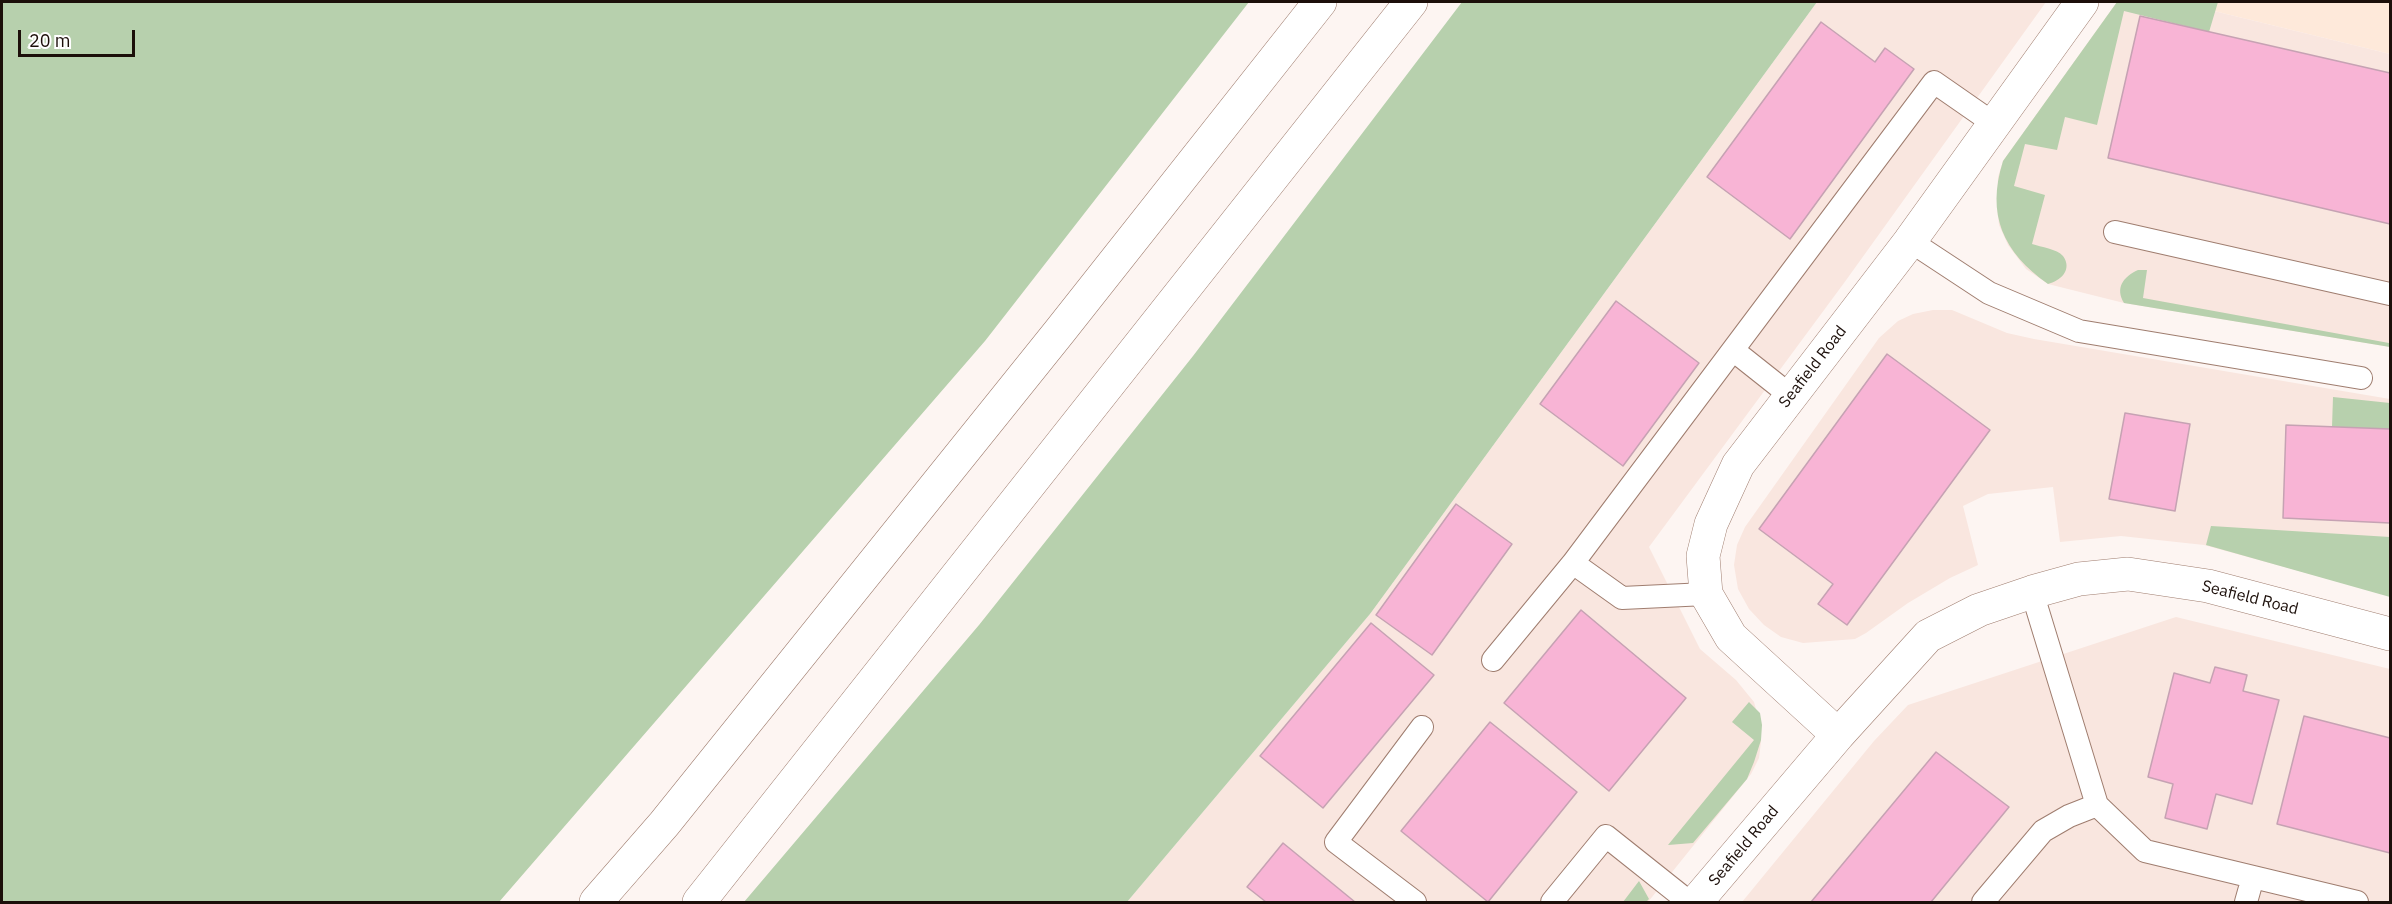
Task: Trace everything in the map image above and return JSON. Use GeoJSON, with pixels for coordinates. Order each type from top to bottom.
{"type":"FeatureCollection","features":[{"type":"Feature","properties":{"kind":"main road"},"geometry":{"type":"LineString","coordinates":[[596,903],[664,824],[1320,2]]}},
{"type":"Feature","properties":{"kind":"main road"},"geometry":{"type":"LineString","coordinates":[[699,903],[1412,2]]}},
{"type":"Feature","properties":{"kind":"main road","name":"Seafield Road"},"geometry":{"type":"LineString","coordinates":[[1838,735],[1731,637],[1706,594],[1703,556],[1711,524],[1738,465],[1910,241],[2082,2]]}},
{"type":"Feature","properties":{"kind":"main road","name":"Seafield Road"},"geometry":{"type":"LineString","coordinates":[[1696,903],[1838,735],[1928,636],[1979,610],[2079,579],[2128,574],[2208,586],[2391,634]]}},
{"type":"Feature","properties":{"kind":"lane"},"geometry":{"type":"LineString","coordinates":[[1493,660],[1573,563],[1934,82],[1994,123]]}},
{"type":"Feature","properties":{"kind":"lane"},"geometry":{"type":"LineString","coordinates":[[2115,232],[2391,294]]}},
{"type":"Feature","properties":{"kind":"lane"},"geometry":{"type":"LineString","coordinates":[[1910,241],[1989,293],[2079,331],[2361,378]]}},
{"type":"Feature","properties":{"kind":"lane"},"geometry":{"type":"LineString","coordinates":[[1733,350],[1791,396]]}},
{"type":"Feature","properties":{"kind":"lane"},"geometry":{"type":"LineString","coordinates":[[1573,563],[1622,598],[1706,594]]}},
{"type":"Feature","properties":{"kind":"lane"},"geometry":{"type":"LineString","coordinates":[[2032,592],[2097,805],[2145,851],[2357,903]]}},
{"type":"Feature","properties":{"kind":"lane"},"geometry":{"type":"LineString","coordinates":[[1415,903],[1336,842],[1422,727]]}},
{"type":"Feature","properties":{"kind":"lane"},"geometry":{"type":"LineString","coordinates":[[1983,903],[2043,831],[2069,816],[2097,805]]}},
{"type":"Feature","properties":{"kind":"lane"},"geometry":{"type":"LineString","coordinates":[[1552,903],[1606,836],[1689,903]]}},
{"type":"Feature","properties":{"kind":"lane"},"geometry":{"type":"LineString","coordinates":[[2246,903],[2253,877]]}},
{"type":"Feature","properties":{"kind":"shaded area"},"geometry":{"type":"Polygon","coordinates":[[[1817,2],[2046,2],[1844,283],[1649,547],[1700,649],[1736,680],[1754,702],[1761,727],[1761,742],[1759,758],[1751,774],[1648,902],[1127,902],[1370,614],[1817,2]]]}},
{"type":"Feature","properties":{"kind":"shaded area"},"geometry":{"type":"Polygon","coordinates":[[[2117,2],[2177,2],[2390,54],[2390,347],[2124,303],[2048,284],[2026,269],[2008,245],[1999,225],[1998,177],[2003,161],[2117,2]]]}},
{"type":"Feature","properties":{"kind":"shaded area"},"geometry":{"type":"Polygon","coordinates":[[[2177,2],[2390,2],[2390,54],[2177,2]]]}},
{"type":"Feature","properties":{"kind":"shaded area"},"geometry":{"type":"Polygon","coordinates":[[[1933,310],[1952,310],[2007,333],[2034,339],[2390,399],[2390,596],[2204,545],[2121,536],[2060,542],[2053,487],[1988,494],[1963,506],[1978,565],[1950,578],[1908,603],[1866,633],[1855,639],[1803,643],[1781,637],[1764,625],[1749,609],[1738,589],[1734,565],[1737,545],[1745,527],[1879,338],[1898,321],[1913,314],[1933,310]]]}},
{"type":"Feature","properties":{"kind":"shaded area"},"geometry":{"type":"Polygon","coordinates":[[[2176,617],[2390,669],[2390,902],[1742,902],[1874,741],[1908,705],[2176,617]]]}},
{"type":"Feature","properties":{"kind":"green space"},"geometry":{"type":"Polygon","coordinates":[[[2,2],[1249,2],[985,341],[499,902],[2,902],[2,2]]]}},
{"type":"Feature","properties":{"kind":"green space"},"geometry":{"type":"Polygon","coordinates":[[[1462,2],[1817,2],[1370,614],[1127,902],[744,902],[979,625],[1193,356],[1462,2]]]}},
{"type":"Feature","properties":{"kind":"green space"},"geometry":{"type":"Polygon","coordinates":[[[2117,2],[2218,2],[2209,32],[2124,11],[2097,125],[2065,117],[2057,150],[2025,144],[2014,186],[2045,195],[2032,244],[2060,254],[2067,266],[2061,278],[2048,284],[2020,259],[2002,231],[1998,215],[1998,180],[2003,161],[2117,2]]]}},
{"type":"Feature","properties":{"kind":"green space"},"geometry":{"type":"Polygon","coordinates":[[[2138,270],[2147,270],[2143,298],[2389,343],[2390,338],[2390,347],[2124,303],[2120,292],[2122,284],[2128,276],[2138,270]]]}},
{"type":"Feature","properties":{"kind":"green space"},"geometry":{"type":"Polygon","coordinates":[[[2333,397],[2390,403],[2390,429],[2332,427],[2333,397]]]}},
{"type":"Feature","properties":{"kind":"green space"},"geometry":{"type":"Polygon","coordinates":[[[2211,526],[2390,537],[2390,597],[2206,545],[2211,526]]]}},
{"type":"Feature","properties":{"kind":"green space"},"geometry":{"type":"Polygon","coordinates":[[[1749,702],[1760,713],[1762,725],[1761,740],[1747,779],[1693,843],[1668,845],[1754,740],[1732,722],[1749,702]]]}},
{"type":"Feature","properties":{"kind":"green space"},"geometry":{"type":"Polygon","coordinates":[[[1639,881],[1649,899],[1646,902],[1623,902],[1639,881]]]}},
{"type":"Feature","properties":{"kind":"building"},"geometry":{"type":"Polygon","coordinates":[[[2140,16],[2390,73],[2390,224],[2108,158],[2140,16]]]}},
{"type":"Feature","properties":{"kind":"building"},"geometry":{"type":"Polygon","coordinates":[[[1821,22],[1875,62],[1885,48],[1914,69],[1790,239],[1707,177],[1821,22]]]}},
{"type":"Feature","properties":{"kind":"building"},"geometry":{"type":"Polygon","coordinates":[[[1616,301],[1699,363],[1623,466],[1540,404],[1616,301]]]}},
{"type":"Feature","properties":{"kind":"building"},"geometry":{"type":"Polygon","coordinates":[[[1887,354],[1990,430],[1847,625],[1818,604],[1833,584],[1759,529],[1887,354]]]}},
{"type":"Feature","properties":{"kind":"building"},"geometry":{"type":"Polygon","coordinates":[[[2125,413],[2190,424],[2175,511],[2109,499],[2125,413]]]}},
{"type":"Feature","properties":{"kind":"building"},"geometry":{"type":"Polygon","coordinates":[[[2286,425],[2390,429],[2390,523],[2283,518],[2286,425]]]}},
{"type":"Feature","properties":{"kind":"building"},"geometry":{"type":"Polygon","coordinates":[[[1456,504],[1512,544],[1432,655],[1376,615],[1456,504]]]}},
{"type":"Feature","properties":{"kind":"building"},"geometry":{"type":"Polygon","coordinates":[[[1581,610],[1686,698],[1609,791],[1504,703],[1581,610]]]}},
{"type":"Feature","properties":{"kind":"building"},"geometry":{"type":"Polygon","coordinates":[[[1371,623],[1434,675],[1323,808],[1260,756],[1371,623]]]}},
{"type":"Feature","properties":{"kind":"building"},"geometry":{"type":"Polygon","coordinates":[[[2215,667],[2247,675],[2243,691],[2279,700],[2252,804],[2216,794],[2207,829],[2165,818],[2173,784],[2148,777],[2174,673],[2210,683],[2215,667]]]}},
{"type":"Feature","properties":{"kind":"building"},"geometry":{"type":"Polygon","coordinates":[[[2304,716],[2390,738],[2390,853],[2277,824],[2304,716]]]}},
{"type":"Feature","properties":{"kind":"building"},"geometry":{"type":"Polygon","coordinates":[[[1490,722],[1577,792],[1488,902],[1401,831],[1490,722]]]}},
{"type":"Feature","properties":{"kind":"building"},"geometry":{"type":"Polygon","coordinates":[[[1936,752],[2009,807],[1931,902],[1811,902],[1936,752]]]}},
{"type":"Feature","properties":{"kind":"building"},"geometry":{"type":"Polygon","coordinates":[[[1283,843],[1355,902],[1266,902],[1247,887],[1283,843]]]}}]}
